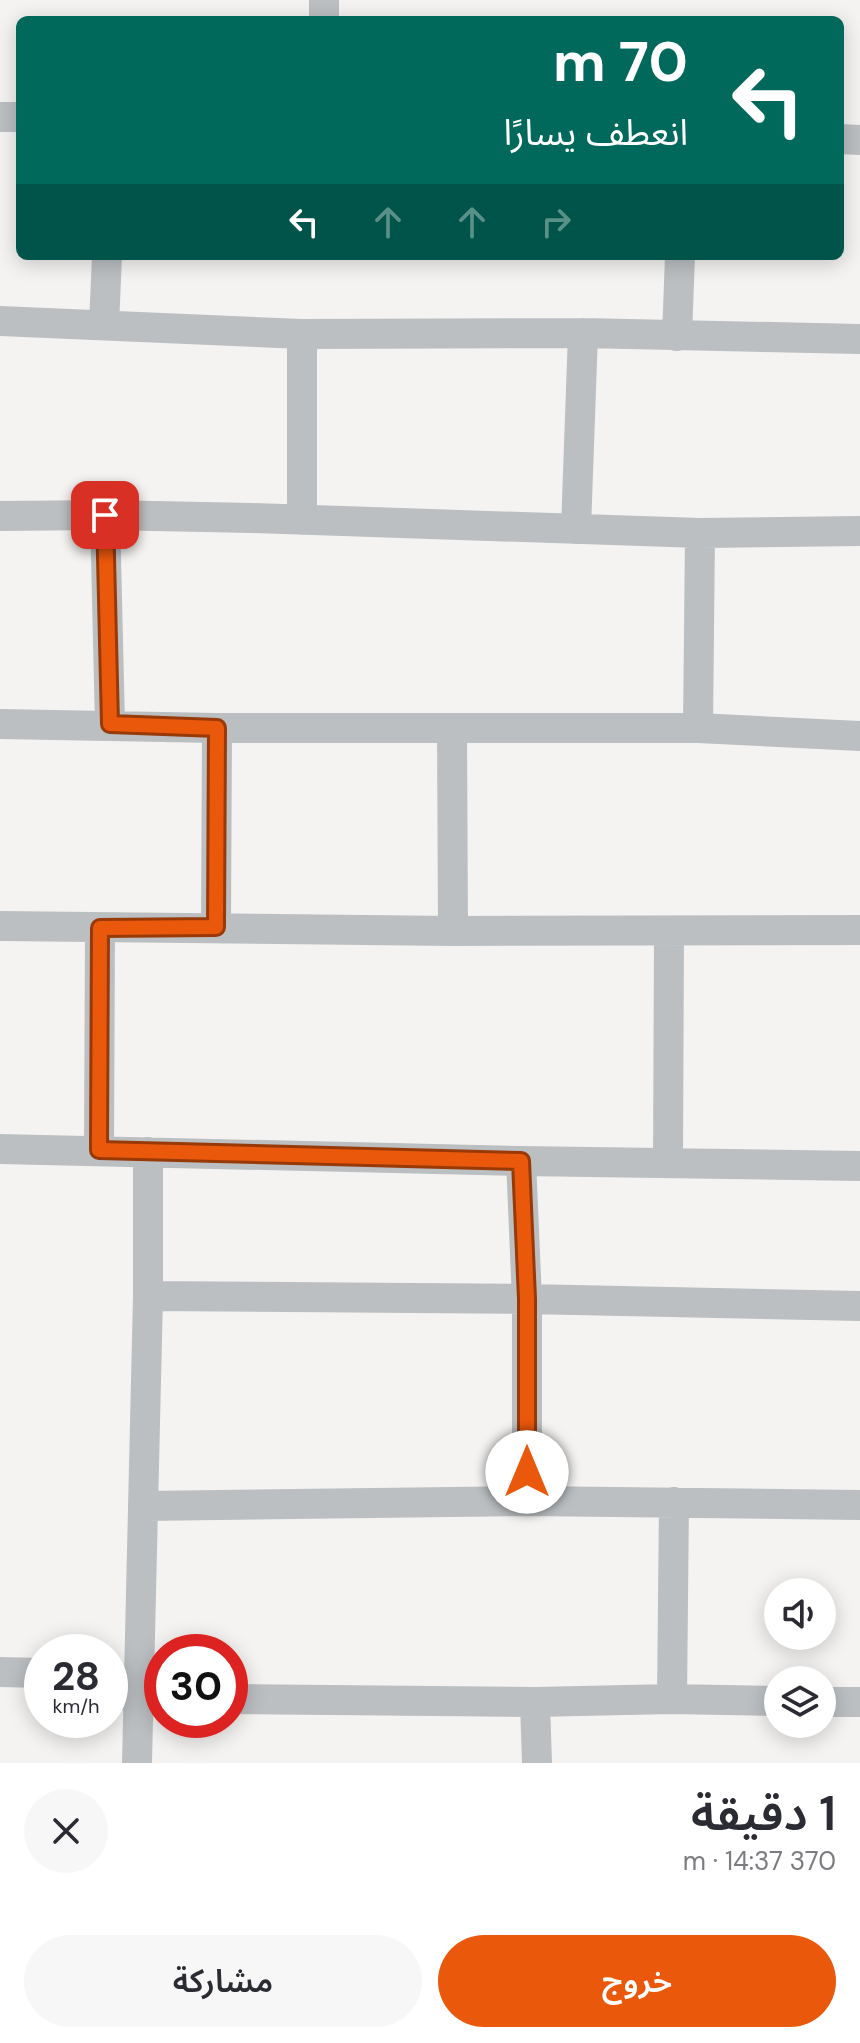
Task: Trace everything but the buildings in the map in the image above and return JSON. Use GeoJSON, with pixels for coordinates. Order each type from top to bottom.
{"type":"FeatureCollection","features":[{"type":"Feature","properties":{"kind":"street"},"geometry":{"type":"LineString","coordinates":[[104,325],[107,260]]}},
{"type":"Feature","properties":{"kind":"street"},"geometry":{"type":"LineString","coordinates":[[677,336],[680,260]]}},
{"type":"Feature","properties":{"kind":"street"},"geometry":{"type":"LineString","coordinates":[[0,321],[302,334],[583,333],[860,339]]}},
{"type":"Feature","properties":{"kind":"street"},"geometry":{"type":"LineString","coordinates":[[576,529],[583,333]]}},
{"type":"Feature","properties":{"kind":"street"},"geometry":{"type":"LineString","coordinates":[[302,334],[302,520]]}},
{"type":"Feature","properties":{"kind":"street"},"geometry":{"type":"LineString","coordinates":[[105,515],[110,724]]}},
{"type":"Feature","properties":{"kind":"street"},"geometry":{"type":"LineString","coordinates":[[0,516],[105,515],[700,533],[860,531]]}},
{"type":"Feature","properties":{"kind":"street"},"geometry":{"type":"LineString","coordinates":[[698,728],[700,533]]}},
{"type":"Feature","properties":{"kind":"street"},"geometry":{"type":"LineString","coordinates":[[0,724],[217,728],[698,728],[860,736]]}},
{"type":"Feature","properties":{"kind":"street"},"geometry":{"type":"LineString","coordinates":[[216,927],[217,728]]}},
{"type":"Feature","properties":{"kind":"street"},"geometry":{"type":"LineString","coordinates":[[452,728],[453,931]]}},
{"type":"Feature","properties":{"kind":"street"},"geometry":{"type":"LineString","coordinates":[[0,926],[453,931],[860,930]]}},
{"type":"Feature","properties":{"kind":"street"},"geometry":{"type":"LineString","coordinates":[[99,1150],[100,928]]}},
{"type":"Feature","properties":{"kind":"street"},"geometry":{"type":"LineString","coordinates":[[668,1163],[669,932]]}},
{"type":"Feature","properties":{"kind":"street"},"geometry":{"type":"LineString","coordinates":[[0,1149],[860,1166]]}},
{"type":"Feature","properties":{"kind":"street"},"geometry":{"type":"LineString","coordinates":[[137,1763],[145,1506],[148,1152]]}},
{"type":"Feature","properties":{"kind":"street"},"geometry":{"type":"LineString","coordinates":[[521,1161],[527,1299],[527,1501]]}},
{"type":"Feature","properties":{"kind":"street"},"geometry":{"type":"LineString","coordinates":[[148,1296],[860,1306]]}},
{"type":"Feature","properties":{"kind":"street"},"geometry":{"type":"LineString","coordinates":[[145,1506],[527,1501],[860,1505]]}},
{"type":"Feature","properties":{"kind":"street"},"geometry":{"type":"LineString","coordinates":[[672,1699],[674,1502]]}},
{"type":"Feature","properties":{"kind":"street"},"geometry":{"type":"LineString","coordinates":[[0,1672],[24,1673]]}},
{"type":"Feature","properties":{"kind":"street"},"geometry":{"type":"LineString","coordinates":[[248,1699],[764,1701]]}},
{"type":"Feature","properties":{"kind":"street"},"geometry":{"type":"LineString","coordinates":[[535,1702],[537,1763]]}},
{"type":"Feature","properties":{"kind":"street"},"geometry":{"type":"LineString","coordinates":[[836,1702],[860,1702]]}},
{"type":"Feature","properties":{"kind":"route"},"geometry":{"type":"LineString","coordinates":[[105,515],[110,724],[217,728],[216,927],[100,928],[99,1150],[521,1161],[527,1299],[527,1472]]}}]}
